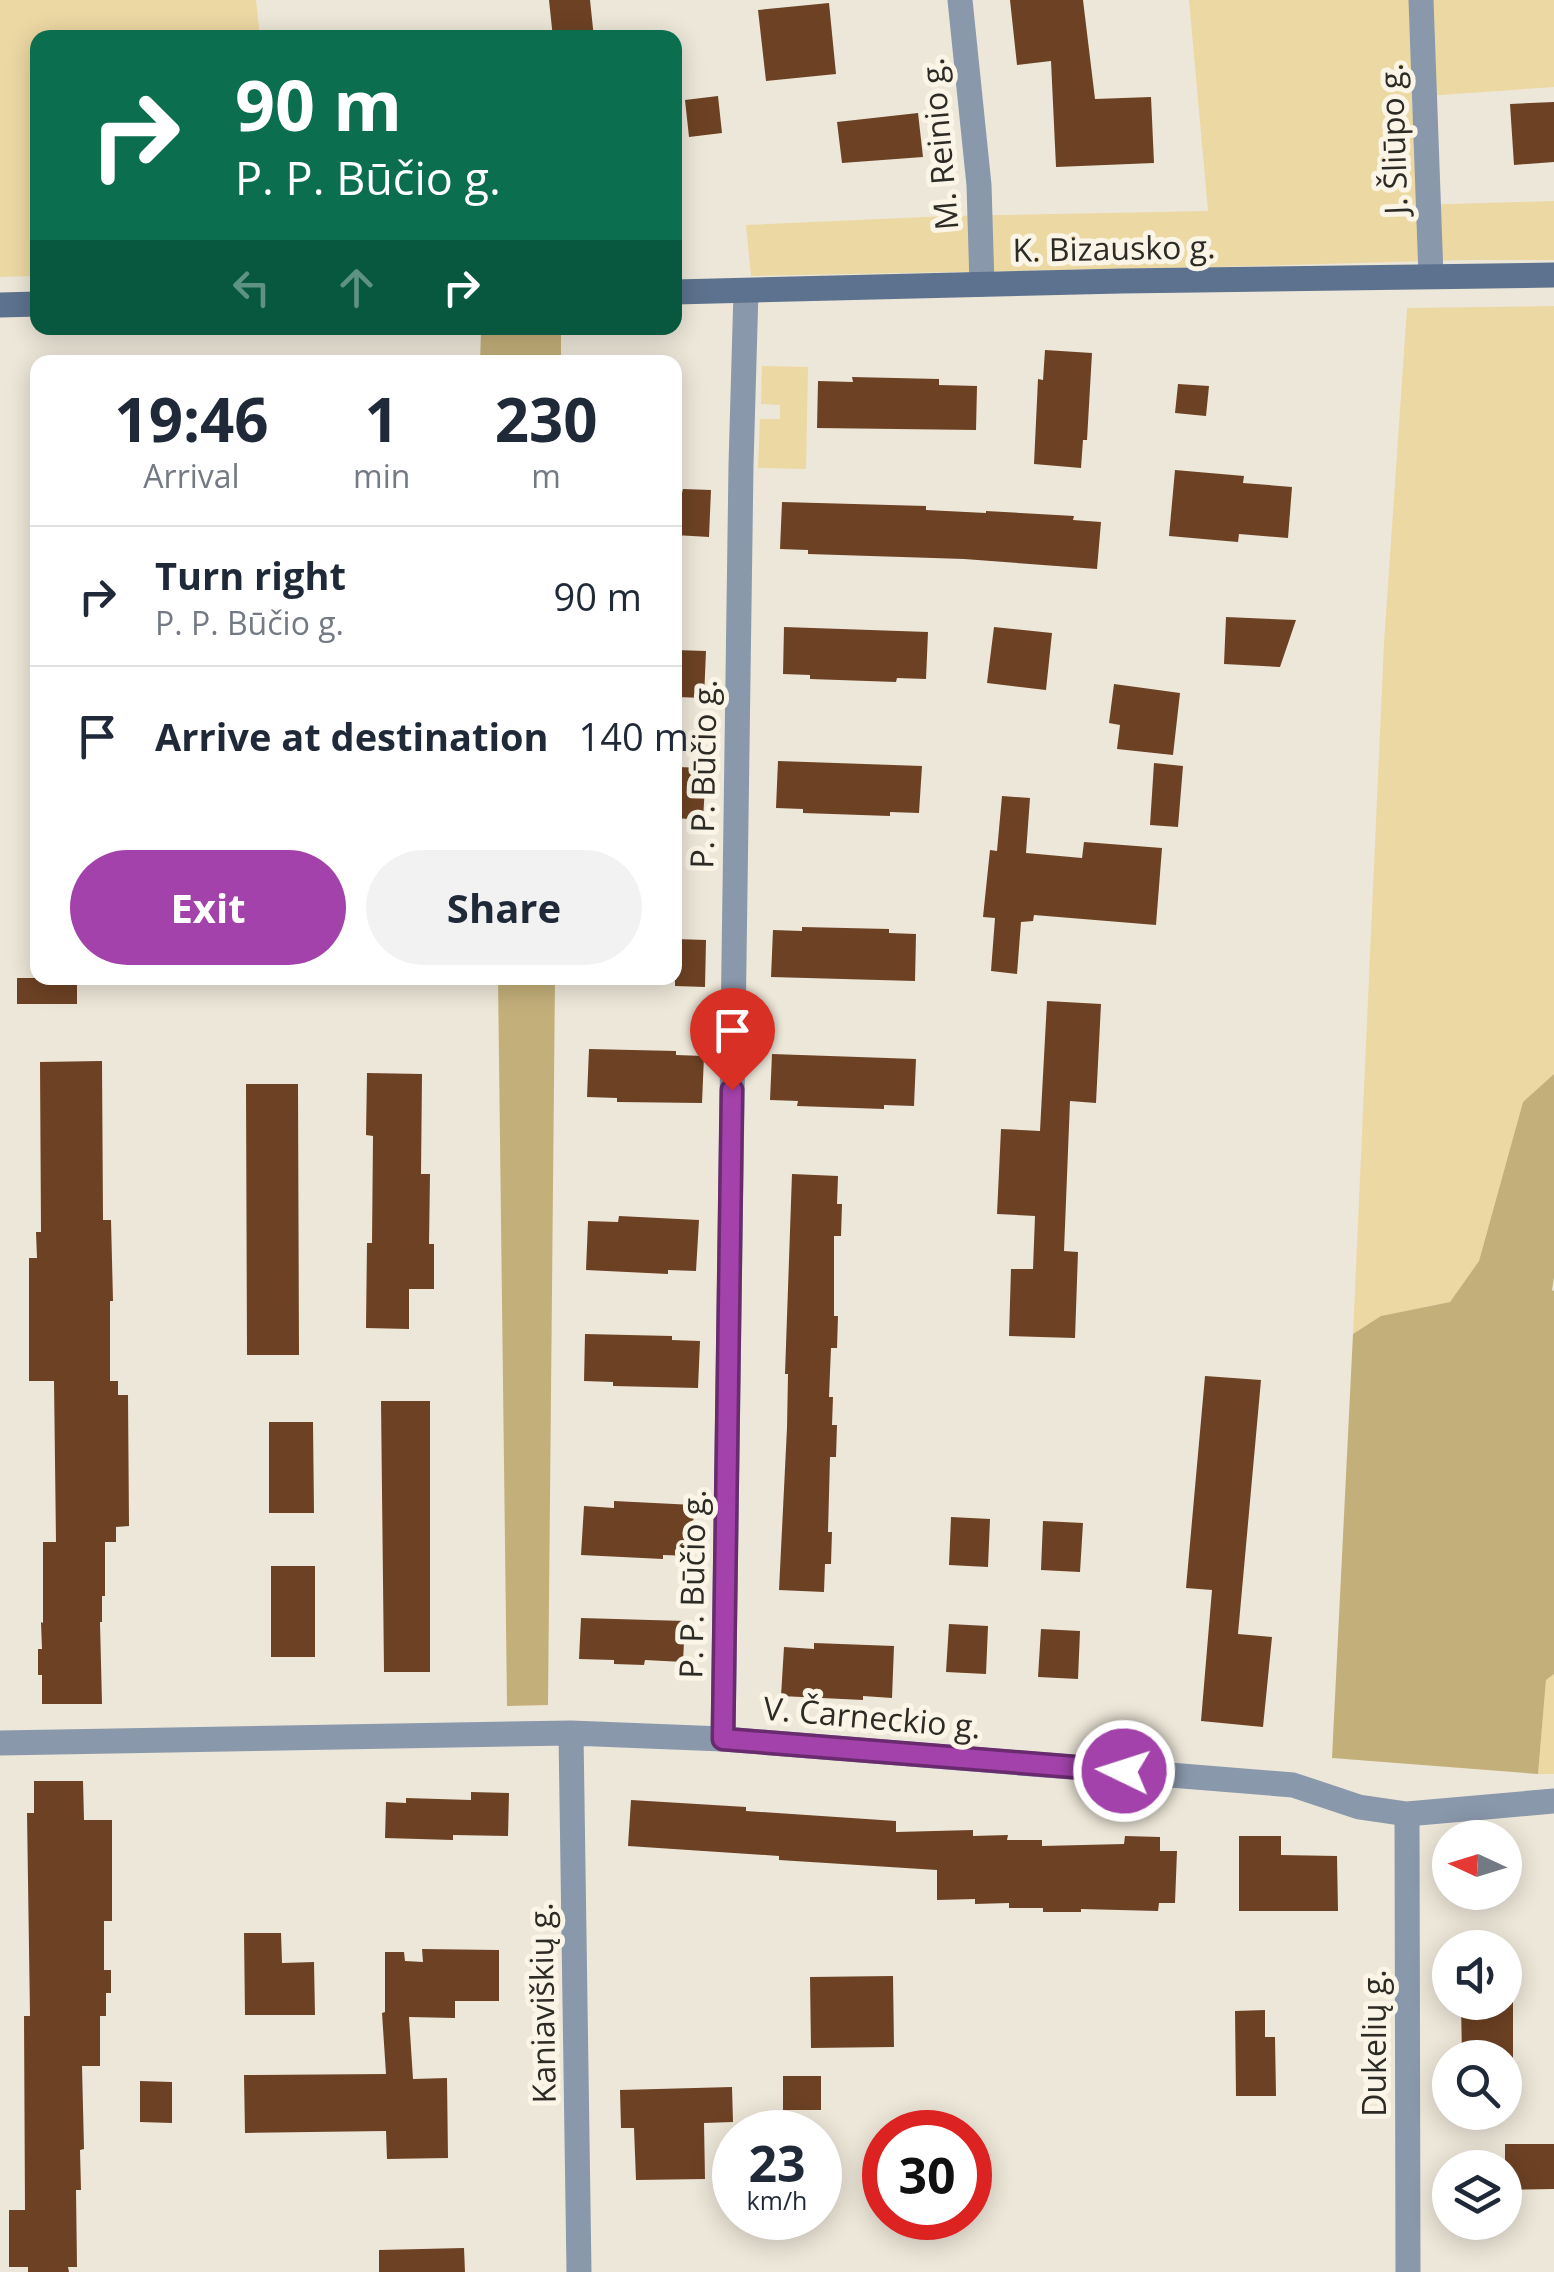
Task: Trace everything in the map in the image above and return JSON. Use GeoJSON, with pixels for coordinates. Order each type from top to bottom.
{"type":"FeatureCollection","features":[{"type":"Feature","properties":{"kind":"street","name":"M. Reinio g."},"geometry":{"type":"LineString","coordinates":[[960,0],[979,185],[982,284]]}},
{"type":"Feature","properties":{"kind":"street","name":"J. Šliūpo g."},"geometry":{"type":"LineString","coordinates":[[1421,0],[1431,276]]}},
{"type":"Feature","properties":{"kind":"street","name":"K. Bizausko g."},"geometry":{"type":"LineString","coordinates":[[682,292],[1554,275]]}},
{"type":"Feature","properties":{"kind":"street","name":"P. P. Būčio g."},"geometry":{"type":"LineString","coordinates":[[723,1739],[746,290]]}},
{"type":"Feature","properties":{"kind":"street"},"geometry":{"type":"LineString","coordinates":[[0,305],[30,304]]}},
{"type":"Feature","properties":{"kind":"street","name":"V. Čarneckio g."},"geometry":{"type":"LineString","coordinates":[[0,1743],[571,1734],[723,1739],[1293,1785],[1359,1807],[1407,1814],[1554,1801]]}},
{"type":"Feature","properties":{"kind":"street","name":"Kaniaviškių g."},"geometry":{"type":"LineString","coordinates":[[571,1734],[579,2272]]}},
{"type":"Feature","properties":{"kind":"street","name":"Dukelių g."},"geometry":{"type":"LineString","coordinates":[[1407,1814],[1408,2272]]}},
{"type":"Feature","properties":{"kind":"shaded area"},"geometry":{"type":"Polygon","coordinates":[[[0,0],[256,0],[259,30],[30,30],[30,276],[0,277],[0,0]]]}},
{"type":"Feature","properties":{"kind":"shaded area"},"geometry":{"type":"Polygon","coordinates":[[[1189,0],[1554,0],[1554,87],[1412,97],[1417,205],[1554,201],[1554,260],[751,276],[746,225],[1208,211],[1189,0]]]}},
{"type":"Feature","properties":{"kind":"shaded area"},"geometry":{"type":"Polygon","coordinates":[[[1554,306],[1554,1074],[1523,1102],[1479,1261],[1450,1302],[1382,1316],[1353,1334],[1384,643],[1407,308],[1554,306]]]}},
{"type":"Feature","properties":{"kind":"shaded area"},"geometry":{"type":"Polygon","coordinates":[[[481,335],[561,335],[561,355],[480,355],[481,335]]]}},
{"type":"Feature","properties":{"kind":"shaded area"},"geometry":{"type":"Polygon","coordinates":[[[762,366],[808,367],[806,469],[758,468],[760,419],[780,419],[780,405],[761,404],[762,366]]]}},
{"type":"Feature","properties":{"kind":"shaded area"},"geometry":{"type":"Polygon","coordinates":[[[498,985],[555,985],[548,1705],[507,1706],[498,985]]]}},
{"type":"Feature","properties":{"kind":"shaded area"},"geometry":{"type":"Polygon","coordinates":[[[1554,1074],[1554,1674],[1546,1680],[1538,1774],[1332,1758],[1353,1334],[1381,1316],[1450,1302],[1479,1261],[1523,1102],[1554,1074]]]}},
{"type":"Feature","properties":{"kind":"shaded area"},"geometry":{"type":"Polygon","coordinates":[[[1554,1674],[1554,1774],[1538,1774],[1546,1680],[1554,1674]]]}},
{"type":"Feature","properties":{"kind":"building"},"geometry":{"type":"Polygon","coordinates":[[[549,0],[590,0],[593,30],[552,30],[549,0]]]}},
{"type":"Feature","properties":{"kind":"building"},"geometry":{"type":"Polygon","coordinates":[[[1010,0],[1083,0],[1095,99],[1151,97],[1154,163],[1056,167],[1051,61],[1017,65],[1010,0]]]}},
{"type":"Feature","properties":{"kind":"building"},"geometry":{"type":"Polygon","coordinates":[[[829,3],[836,74],[766,81],[758,10],[829,3]]]}},
{"type":"Feature","properties":{"kind":"building"},"geometry":{"type":"Polygon","coordinates":[[[718,96],[722,133],[689,137],[685,100],[718,96]]]}},
{"type":"Feature","properties":{"kind":"building"},"geometry":{"type":"Polygon","coordinates":[[[1554,102],[1554,162],[1514,165],[1510,104],[1554,102]]]}},
{"type":"Feature","properties":{"kind":"building"},"geometry":{"type":"Polygon","coordinates":[[[918,113],[923,157],[842,163],[837,122],[918,113]]]}},
{"type":"Feature","properties":{"kind":"building"},"geometry":{"type":"Polygon","coordinates":[[[1045,350],[1092,353],[1087,440],[1083,440],[1081,468],[1034,464],[1038,379],[1043,380],[1045,350]]]}},
{"type":"Feature","properties":{"kind":"building"},"geometry":{"type":"Polygon","coordinates":[[[852,377],[939,379],[939,385],[977,386],[976,430],[817,428],[818,381],[853,382],[852,377]]]}},
{"type":"Feature","properties":{"kind":"building"},"geometry":{"type":"Polygon","coordinates":[[[1178,384],[1209,386],[1206,416],[1175,413],[1178,384]]]}},
{"type":"Feature","properties":{"kind":"building"},"geometry":{"type":"Polygon","coordinates":[[[1175,470],[1244,476],[1243,483],[1292,487],[1288,538],[1239,534],[1238,542],[1169,536],[1175,470]]]}},
{"type":"Feature","properties":{"kind":"building"},"geometry":{"type":"Polygon","coordinates":[[[683,489],[711,490],[709,537],[682,535],[683,489]]]}},
{"type":"Feature","properties":{"kind":"building"},"geometry":{"type":"Polygon","coordinates":[[[782,502],[1074,516],[1073,520],[1101,522],[1097,569],[964,559],[808,554],[808,550],[780,549],[782,502]]]}},
{"type":"Feature","properties":{"kind":"building"},"geometry":{"type":"Polygon","coordinates":[[[1226,617],[1296,620],[1280,667],[1224,664],[1226,617]]]}},
{"type":"Feature","properties":{"kind":"building"},"geometry":{"type":"Polygon","coordinates":[[[784,627],[928,632],[926,679],[810,679],[810,675],[783,674],[784,627]]]}},
{"type":"Feature","properties":{"kind":"building"},"geometry":{"type":"Polygon","coordinates":[[[994,627],[1052,633],[1046,690],[987,683],[994,627]]]}},
{"type":"Feature","properties":{"kind":"building"},"geometry":{"type":"Polygon","coordinates":[[[682,650],[706,651],[704,698],[682,697],[682,650]]]}},
{"type":"Feature","properties":{"kind":"building"},"geometry":{"type":"Polygon","coordinates":[[[1114,684],[1180,693],[1173,755],[1117,749],[1120,725],[1109,723],[1114,684]]]}},
{"type":"Feature","properties":{"kind":"building"},"geometry":{"type":"Polygon","coordinates":[[[778,761],[922,766],[919,813],[803,813],[803,809],[776,808],[778,761]]]}},
{"type":"Feature","properties":{"kind":"building"},"geometry":{"type":"Polygon","coordinates":[[[1154,763],[1183,766],[1178,827],[1150,825],[1154,763]]]}},
{"type":"Feature","properties":{"kind":"building"},"geometry":{"type":"Polygon","coordinates":[[[682,767],[706,768],[703,820],[682,818],[682,767]]]}},
{"type":"Feature","properties":{"kind":"building"},"geometry":{"type":"Polygon","coordinates":[[[1002,796],[1030,798],[1026,853],[1082,858],[1084,842],[1162,848],[1156,925],[1034,915],[1033,921],[1021,922],[1017,974],[991,971],[995,918],[983,917],[990,850],[997,851],[1002,796]]]}},
{"type":"Feature","properties":{"kind":"building"},"geometry":{"type":"Polygon","coordinates":[[[802,927],[889,929],[889,933],[916,934],[915,981],[771,977],[773,930],[802,931],[802,927]]]}},
{"type":"Feature","properties":{"kind":"building"},"geometry":{"type":"Polygon","coordinates":[[[682,939],[706,940],[705,987],[675,986],[682,985],[682,939]]]}},
{"type":"Feature","properties":{"kind":"building"},"geometry":{"type":"Polygon","coordinates":[[[17,978],[30,978],[30,985],[77,985],[77,1004],[17,1004],[17,978]]]}},
{"type":"Feature","properties":{"kind":"building"},"geometry":{"type":"Polygon","coordinates":[[[1047,1001],[1101,1004],[1096,1103],[1070,1101],[1064,1251],[1078,1252],[1075,1338],[1009,1336],[1011,1269],[1033,1269],[1035,1216],[997,1214],[1001,1129],[1040,1131],[1047,1001]]]}},
{"type":"Feature","properties":{"kind":"building"},"geometry":{"type":"Polygon","coordinates":[[[589,1049],[676,1051],[676,1055],[704,1056],[702,1103],[617,1102],[617,1098],[587,1097],[589,1049]]]}},
{"type":"Feature","properties":{"kind":"building"},"geometry":{"type":"Polygon","coordinates":[[[772,1054],[916,1059],[914,1106],[797,1106],[798,1101],[770,1100],[772,1054]]]}},
{"type":"Feature","properties":{"kind":"building"},"geometry":{"type":"Polygon","coordinates":[[[102,1061],[103,1220],[111,1220],[110,1381],[118,1381],[118,1395],[128,1395],[129,1526],[116,1527],[116,1542],[105,1542],[105,1596],[100,1622],[102,1704],[42,1704],[38,1649],[42,1649],[43,1542],[56,1542],[54,1381],[29,1381],[29,1258],[37,1258],[36,1232],[41,1232],[40,1062],[102,1061]]]}},
{"type":"Feature","properties":{"kind":"building"},"geometry":{"type":"Polygon","coordinates":[[[367,1073],[422,1074],[421,1174],[430,1174],[429,1244],[434,1244],[434,1289],[409,1289],[409,1329],[366,1328],[373,1136],[366,1135],[367,1073]]]}},
{"type":"Feature","properties":{"kind":"building"},"geometry":{"type":"Polygon","coordinates":[[[246,1084],[298,1084],[299,1355],[247,1355],[246,1084]]]}},
{"type":"Feature","properties":{"kind":"building"},"geometry":{"type":"Polygon","coordinates":[[[792,1174],[838,1176],[837,1204],[842,1204],[841,1236],[834,1236],[834,1316],[838,1316],[837,1348],[831,1348],[829,1397],[833,1397],[832,1425],[837,1425],[836,1457],[830,1457],[831,1564],[825,1564],[824,1592],[779,1590],[792,1174]]]}},
{"type":"Feature","properties":{"kind":"building"},"geometry":{"type":"Polygon","coordinates":[[[619,1216],[699,1220],[696,1271],[668,1270],[668,1274],[586,1270],[588,1221],[618,1222],[619,1216]]]}},
{"type":"Feature","properties":{"kind":"building"},"geometry":{"type":"Polygon","coordinates":[[[585,1334],[672,1336],[672,1340],[700,1341],[698,1388],[613,1386],[613,1382],[584,1381],[585,1334]]]}},
{"type":"Feature","properties":{"kind":"building"},"geometry":{"type":"Polygon","coordinates":[[[1205,1376],[1261,1380],[1238,1634],[1272,1637],[1263,1727],[1201,1721],[1212,1590],[1186,1588],[1205,1376]]]}},
{"type":"Feature","properties":{"kind":"building"},"geometry":{"type":"Polygon","coordinates":[[[381,1401],[430,1401],[430,1672],[384,1672],[381,1401]]]}},
{"type":"Feature","properties":{"kind":"building"},"geometry":{"type":"Polygon","coordinates":[[[269,1422],[313,1422],[314,1513],[269,1513],[269,1422]]]}},
{"type":"Feature","properties":{"kind":"building"},"geometry":{"type":"Polygon","coordinates":[[[614,1501],[694,1505],[692,1556],[663,1555],[663,1559],[581,1555],[584,1506],[614,1508],[614,1501]]]}},
{"type":"Feature","properties":{"kind":"building"},"geometry":{"type":"Polygon","coordinates":[[[951,1517],[990,1519],[988,1567],[949,1565],[951,1517]]]}},
{"type":"Feature","properties":{"kind":"building"},"geometry":{"type":"Polygon","coordinates":[[[1043,1521],[1083,1523],[1080,1572],[1041,1570],[1043,1521]]]}},
{"type":"Feature","properties":{"kind":"building"},"geometry":{"type":"Polygon","coordinates":[[[271,1566],[315,1566],[315,1657],[271,1657],[271,1566]]]}},
{"type":"Feature","properties":{"kind":"building"},"geometry":{"type":"Polygon","coordinates":[[[581,1618],[685,1621],[683,1662],[645,1660],[644,1665],[579,1659],[581,1618]]]}},
{"type":"Feature","properties":{"kind":"building"},"geometry":{"type":"Polygon","coordinates":[[[949,1624],[988,1626],[986,1674],[946,1672],[949,1624]]]}},
{"type":"Feature","properties":{"kind":"building"},"geometry":{"type":"Polygon","coordinates":[[[1041,1629],[1080,1631],[1078,1679],[1038,1677],[1041,1629]]]}},
{"type":"Feature","properties":{"kind":"building"},"geometry":{"type":"Polygon","coordinates":[[[814,1643],[894,1646],[892,1698],[781,1696],[784,1647],[814,1649],[814,1643]]]}},
{"type":"Feature","properties":{"kind":"building"},"geometry":{"type":"Polygon","coordinates":[[[34,1781],[83,1781],[84,1820],[112,1820],[112,1921],[104,1921],[104,1970],[111,1970],[111,1993],[106,1993],[106,2016],[100,2016],[100,2066],[82,2066],[84,2149],[80,2150],[81,2190],[76,2190],[77,2267],[68,2267],[69,2272],[28,2272],[28,2267],[9,2267],[9,2210],[25,2210],[24,2016],[30,2016],[27,1813],[34,1813],[34,1781]]]}},
{"type":"Feature","properties":{"kind":"building"},"geometry":{"type":"Polygon","coordinates":[[[471,1792],[509,1793],[508,1836],[453,1835],[453,1840],[385,1838],[386,1802],[406,1803],[406,1798],[471,1800],[471,1792]]]}},
{"type":"Feature","properties":{"kind":"building"},"geometry":{"type":"Polygon","coordinates":[[[631,1800],[896,1821],[896,1832],[973,1830],[973,1836],[1008,1835],[1007,1840],[1042,1840],[1042,1846],[1124,1844],[1125,1836],[1160,1837],[1160,1851],[1177,1851],[1175,1903],[1159,1903],[1158,1911],[1043,1912],[1043,1908],[1009,1908],[1009,1903],[975,1904],[975,1899],[937,1900],[937,1870],[628,1846],[631,1800]]]}},
{"type":"Feature","properties":{"kind":"building"},"geometry":{"type":"Polygon","coordinates":[[[1239,1836],[1281,1836],[1281,1855],[1337,1856],[1338,1911],[1239,1911],[1239,1836]]]}},
{"type":"Feature","properties":{"kind":"building"},"geometry":{"type":"Polygon","coordinates":[[[244,1933],[281,1933],[282,1963],[314,1962],[315,2015],[245,2015],[244,1933]]]}},
{"type":"Feature","properties":{"kind":"building"},"geometry":{"type":"Polygon","coordinates":[[[422,1949],[499,1950],[499,2001],[455,2001],[455,2018],[409,2017],[413,2079],[447,2078],[448,2158],[387,2159],[386,2131],[245,2133],[244,2075],[386,2074],[382,2013],[385,1952],[404,1952],[405,1961],[423,1962],[422,1949]]]}},
{"type":"Feature","properties":{"kind":"building"},"geometry":{"type":"Polygon","coordinates":[[[893,1976],[894,2047],[811,2048],[810,1977],[893,1976]]]}},
{"type":"Feature","properties":{"kind":"building"},"geometry":{"type":"Polygon","coordinates":[[[1265,2010],[1265,2037],[1275,2037],[1276,2096],[1236,2096],[1235,2011],[1265,2010]]]}},
{"type":"Feature","properties":{"kind":"building"},"geometry":{"type":"Polygon","coordinates":[[[1461,2020],[1513,2020],[1513,2040],[1462,2040],[1461,2020]]]}},
{"type":"Feature","properties":{"kind":"building"},"geometry":{"type":"Polygon","coordinates":[[[783,2076],[821,2076],[821,2110],[783,2110],[783,2076]]]}},
{"type":"Feature","properties":{"kind":"building"},"geometry":{"type":"Polygon","coordinates":[[[140,2081],[172,2082],[172,2123],[140,2122],[140,2081]]]}},
{"type":"Feature","properties":{"kind":"building"},"geometry":{"type":"Polygon","coordinates":[[[732,2087],[733,2110],[712,2110],[712,2123],[704,2123],[705,2179],[636,2180],[634,2128],[621,2128],[620,2090],[732,2087]]]}},
{"type":"Feature","properties":{"kind":"building"},"geometry":{"type":"Polygon","coordinates":[[[1505,2144],[1554,2144],[1554,2189],[1522,2190],[1522,2150],[1505,2150],[1505,2144]]]}},
{"type":"Feature","properties":{"kind":"building"},"geometry":{"type":"Polygon","coordinates":[[[464,2248],[465,2272],[379,2272],[379,2250],[464,2248]]]}},
{"type":"Feature","properties":{"kind":"route"},"geometry":{"type":"LineString","coordinates":[[732,1090],[723,1739],[1124,1771]]}}]}
